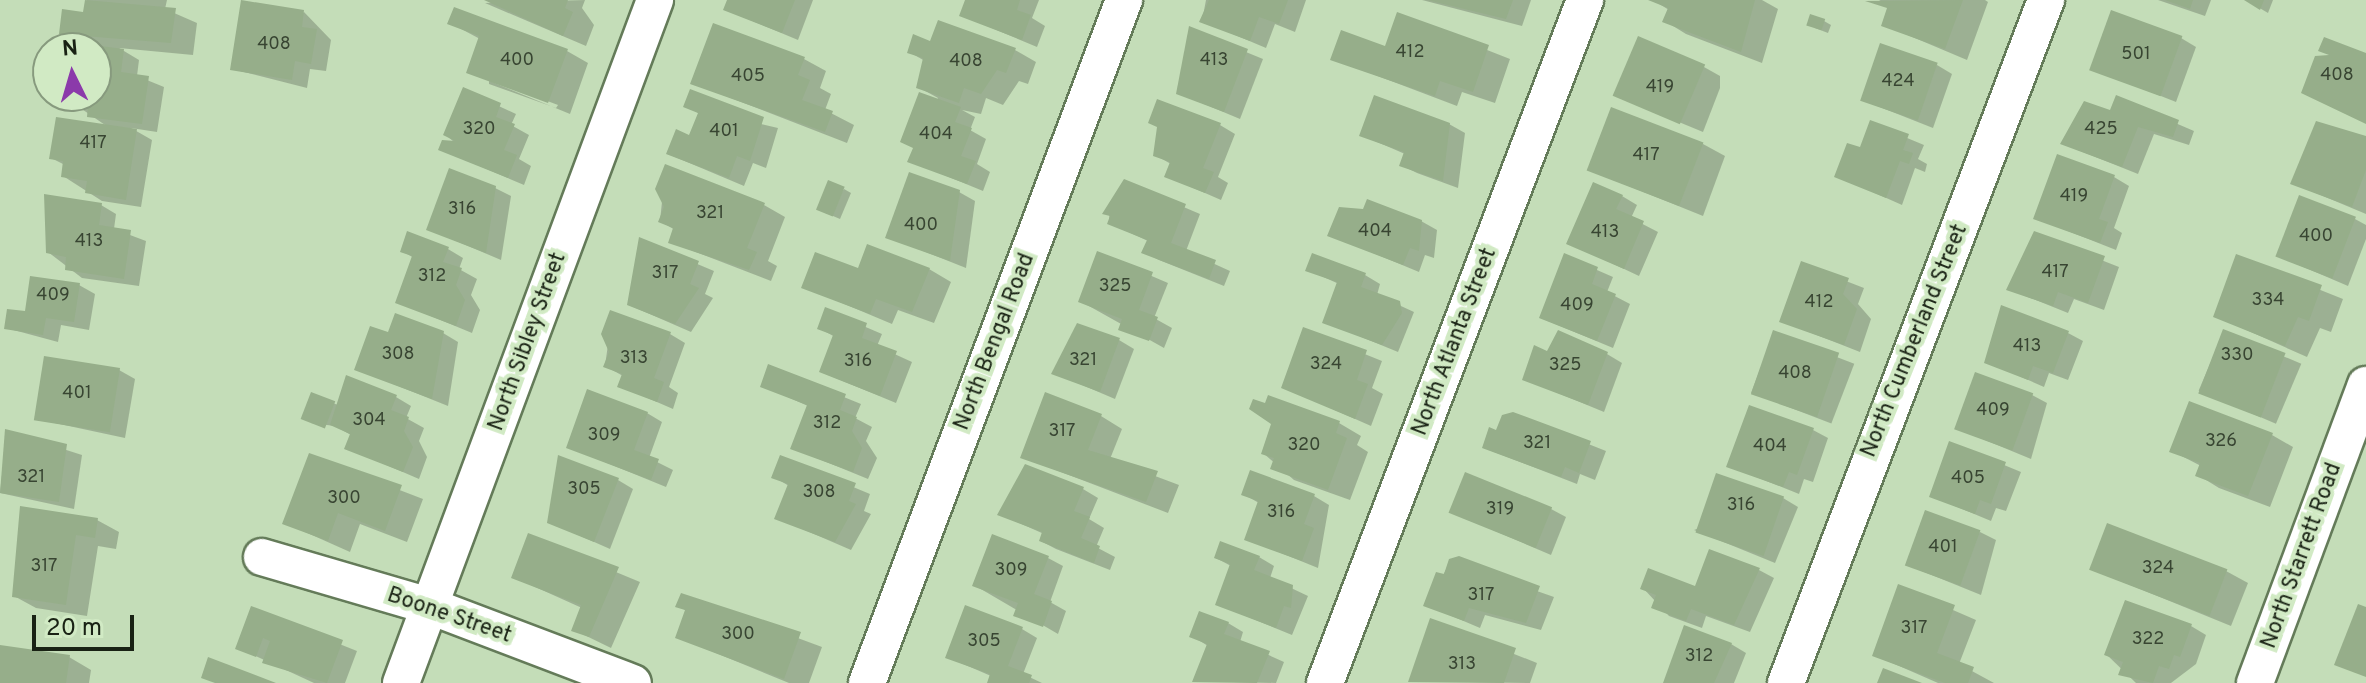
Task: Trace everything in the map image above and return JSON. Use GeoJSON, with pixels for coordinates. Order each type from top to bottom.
{"type":"FeatureCollection","features":[{"type":"Feature","properties":{"kind":"street","name":"North Sibley Street"},"geometry":{"type":"LineString","coordinates":[[401,683],[655,0]]}},
{"type":"Feature","properties":{"kind":"street","name":"North Bengal Road"},"geometry":{"type":"LineString","coordinates":[[867,683],[1124,0]]}},
{"type":"Feature","properties":{"kind":"street","name":"North Atlanta Street"},"geometry":{"type":"LineString","coordinates":[[1325,683],[1585,0]]}},
{"type":"Feature","properties":{"kind":"street","name":"North Cumberland Street"},"geometry":{"type":"LineString","coordinates":[[1786,683],[2046,0]]}},
{"type":"Feature","properties":{"kind":"street","name":"North Starrett Road"},"geometry":{"type":"LineString","coordinates":[[2255,683],[2366,385]]}},
{"type":"Feature","properties":{"kind":"street","name":"Boone Street"},"geometry":{"type":"LineString","coordinates":[[262,557],[430,606],[633,683]]}},
{"type":"Feature","properties":{"kind":"building"},"geometry":{"type":"Polygon","coordinates":[[[85,0],[176,8],[171,43],[112,38],[112,32],[59,32],[62,9],[83,12],[85,0]]]}},
{"type":"Feature","properties":{"kind":"building"},"geometry":{"type":"Polygon","coordinates":[[[241,0],[304,10],[302,27],[317,29],[311,64],[295,61],[292,80],[230,70],[241,0]]]}},
{"type":"Feature","properties":{"kind":"building"},"geometry":{"type":"Polygon","coordinates":[[[484,0],[568,0],[565,8],[573,12],[563,36],[484,0]]]}},
{"type":"Feature","properties":{"kind":"building"},"geometry":{"type":"Polygon","coordinates":[[[727,0],[795,0],[782,33],[723,10],[727,0]]]}},
{"type":"Feature","properties":{"kind":"building"},"geometry":{"type":"Polygon","coordinates":[[[965,0],[1020,0],[1017,10],[1031,15],[1022,40],[959,16],[965,0]]]}},
{"type":"Feature","properties":{"kind":"building"},"geometry":{"type":"Polygon","coordinates":[[[1209,0],[1288,0],[1279,24],[1259,17],[1250,41],[1199,22],[1209,0]]]}},
{"type":"Feature","properties":{"kind":"building"},"geometry":{"type":"Polygon","coordinates":[[[1427,0],[1513,0],[1506,19],[1427,0]]]}},
{"type":"Feature","properties":{"kind":"building"},"geometry":{"type":"Polygon","coordinates":[[[1648,0],[1755,0],[1741,52],[1662,22],[1668,8],[1648,0]]]}},
{"type":"Feature","properties":{"kind":"building"},"geometry":{"type":"Polygon","coordinates":[[[1963,0],[1945,49],[1881,26],[1887,8],[1865,1],[1963,0]]]}},
{"type":"Feature","properties":{"kind":"building"},"geometry":{"type":"Polygon","coordinates":[[[2165,0],[2193,0],[2190,9],[2165,0]]]}},
{"type":"Feature","properties":{"kind":"building"},"geometry":{"type":"Polygon","coordinates":[[[2244,0],[2264,0],[2260,10],[2244,0]]]}},
{"type":"Feature","properties":{"kind":"building"},"geometry":{"type":"Polygon","coordinates":[[[454,7],[568,49],[548,103],[466,73],[479,36],[447,24],[454,7]]]}},
{"type":"Feature","properties":{"kind":"building"},"geometry":{"type":"Polygon","coordinates":[[[2111,10],[2182,36],[2161,96],[2089,70],[2111,10]]]}},
{"type":"Feature","properties":{"kind":"building"},"geometry":{"type":"Polygon","coordinates":[[[1397,12],[1489,45],[1473,92],[1440,81],[1435,96],[1330,60],[1341,30],[1385,46],[1397,12]]]}},
{"type":"Feature","properties":{"kind":"building"},"geometry":{"type":"Polygon","coordinates":[[[1810,14],[1825,19],[1822,30],[1806,25],[1810,14]]]}},
{"type":"Feature","properties":{"kind":"building"},"geometry":{"type":"Polygon","coordinates":[[[938,20],[1016,48],[1006,73],[997,70],[981,94],[964,88],[959,103],[916,88],[923,58],[907,53],[913,34],[930,41],[938,20]]]}},
{"type":"Feature","properties":{"kind":"building"},"geometry":{"type":"Polygon","coordinates":[[[713,23],[805,57],[798,75],[810,80],[802,100],[833,111],[825,132],[690,84],[713,23]]]}},
{"type":"Feature","properties":{"kind":"building"},"geometry":{"type":"Polygon","coordinates":[[[1189,26],[1248,49],[1224,112],[1176,94],[1189,26]]]}},
{"type":"Feature","properties":{"kind":"building"},"geometry":{"type":"Polygon","coordinates":[[[1638,36],[1705,65],[1680,124],[1613,96],[1638,36]]]}},
{"type":"Feature","properties":{"kind":"building"},"geometry":{"type":"Polygon","coordinates":[[[2324,37],[2366,53],[2366,124],[2301,93],[2315,56],[2329,55],[2318,51],[2324,37]]]}},
{"type":"Feature","properties":{"kind":"building"},"geometry":{"type":"Polygon","coordinates":[[[1880,43],[1938,63],[1918,121],[1860,101],[1880,43]]]}},
{"type":"Feature","properties":{"kind":"building"},"geometry":{"type":"Polygon","coordinates":[[[112,48],[124,49],[121,72],[149,76],[142,124],[87,117],[87,112],[112,112],[112,48]]]}},
{"type":"Feature","properties":{"kind":"building"},"geometry":{"type":"Polygon","coordinates":[[[463,87],[501,103],[496,117],[515,124],[504,150],[517,155],[508,178],[438,150],[442,140],[455,141],[443,135],[463,87]]]}},
{"type":"Feature","properties":{"kind":"building"},"geometry":{"type":"Polygon","coordinates":[[[690,89],[764,117],[750,161],[737,156],[729,178],[666,154],[676,129],[689,135],[698,113],[683,107],[690,89]]]}},
{"type":"Feature","properties":{"kind":"building"},"geometry":{"type":"Polygon","coordinates":[[[919,92],[961,107],[955,122],[972,128],[961,156],[976,161],[967,184],[907,162],[913,148],[900,142],[919,92]]]}},
{"type":"Feature","properties":{"kind":"building"},"geometry":{"type":"Polygon","coordinates":[[[1374,95],[1450,123],[1443,181],[1399,166],[1404,152],[1359,136],[1374,95]]]}},
{"type":"Feature","properties":{"kind":"building"},"geometry":{"type":"Polygon","coordinates":[[[2116,95],[2179,120],[2173,137],[2138,127],[2122,167],[2060,144],[2084,101],[2110,110],[2116,95]]]}},
{"type":"Feature","properties":{"kind":"building"},"geometry":{"type":"Polygon","coordinates":[[[1157,99],[1221,123],[1203,168],[1214,172],[1205,193],[1164,177],[1170,162],[1153,156],[1157,127],[1148,123],[1157,99]]]}},
{"type":"Feature","properties":{"kind":"building"},"geometry":{"type":"Polygon","coordinates":[[[1611,107],[1703,142],[1679,206],[1587,170],[1611,107]]]}},
{"type":"Feature","properties":{"kind":"building"},"geometry":{"type":"Polygon","coordinates":[[[56,117],[137,129],[126,200],[85,193],[87,181],[61,177],[63,161],[49,159],[56,117]]]}},
{"type":"Feature","properties":{"kind":"building"},"geometry":{"type":"Polygon","coordinates":[[[1870,120],[1909,134],[1903,150],[1913,153],[1909,164],[1900,161],[1886,198],[1834,177],[1847,143],[1860,147],[1870,120]]]}},
{"type":"Feature","properties":{"kind":"building"},"geometry":{"type":"Polygon","coordinates":[[[2316,121],[2366,136],[2366,170],[2352,207],[2290,184],[2316,121]]]}},
{"type":"Feature","properties":{"kind":"building"},"geometry":{"type":"Polygon","coordinates":[[[2057,154],[2115,175],[2099,219],[2108,222],[2100,243],[2033,219],[2057,154]]]}},
{"type":"Feature","properties":{"kind":"building"},"geometry":{"type":"Polygon","coordinates":[[[665,164],[765,203],[747,248],[757,252],[749,270],[668,243],[673,228],[658,222],[664,207],[655,189],[665,164]]]}},
{"type":"Feature","properties":{"kind":"building"},"geometry":{"type":"Polygon","coordinates":[[[449,168],[496,186],[486,253],[426,230],[449,168]]]}},
{"type":"Feature","properties":{"kind":"building"},"geometry":{"type":"Polygon","coordinates":[[[909,172],[960,190],[950,261],[885,238],[909,172]]]}},
{"type":"Feature","properties":{"kind":"building"},"geometry":{"type":"Polygon","coordinates":[[[1124,179],[1186,204],[1171,243],[1216,260],[1209,279],[1141,253],[1147,240],[1107,224],[1110,216],[1102,214],[1124,179]]]}},
{"type":"Feature","properties":{"kind":"building"},"geometry":{"type":"Polygon","coordinates":[[[828,180],[845,187],[833,216],[816,210],[828,180]]]}},
{"type":"Feature","properties":{"kind":"building"},"geometry":{"type":"Polygon","coordinates":[[[1593,182],[1623,195],[1616,209],[1644,221],[1624,269],[1566,244],[1593,182]]]}},
{"type":"Feature","properties":{"kind":"building"},"geometry":{"type":"Polygon","coordinates":[[[44,194],[102,203],[99,225],[131,230],[124,279],[65,270],[66,257],[46,253],[44,194]]]}},
{"type":"Feature","properties":{"kind":"building"},"geometry":{"type":"Polygon","coordinates":[[[2299,195],[2356,217],[2332,278],[2275,257],[2299,195]]]}},
{"type":"Feature","properties":{"kind":"building"},"geometry":{"type":"Polygon","coordinates":[[[1367,199],[1422,220],[1419,251],[1410,248],[1403,265],[1327,236],[1339,207],[1363,209],[1367,199]]]}},
{"type":"Feature","properties":{"kind":"building"},"geometry":{"type":"Polygon","coordinates":[[[407,231],[449,247],[443,262],[462,268],[456,285],[465,300],[456,326],[395,303],[412,256],[400,252],[407,231]]]}},
{"type":"Feature","properties":{"kind":"building"},"geometry":{"type":"Polygon","coordinates":[[[2034,231],[2105,256],[2088,303],[2058,292],[2053,306],[2006,290],[2034,231]]]}},
{"type":"Feature","properties":{"kind":"building"},"geometry":{"type":"Polygon","coordinates":[[[639,237],[699,261],[690,284],[699,288],[675,324],[627,305],[639,237]]]}},
{"type":"Feature","properties":{"kind":"building"},"geometry":{"type":"Polygon","coordinates":[[[867,244],[930,268],[912,312],[876,299],[870,314],[801,288],[815,252],[858,268],[867,244]]]}},
{"type":"Feature","properties":{"kind":"building"},"geometry":{"type":"Polygon","coordinates":[[[1097,251],[1153,272],[1139,310],[1158,317],[1149,341],[1118,330],[1122,319],[1078,302],[1097,251]]]}},
{"type":"Feature","properties":{"kind":"building"},"geometry":{"type":"Polygon","coordinates":[[[1312,253],[1366,273],[1361,287],[1400,301],[1402,313],[1382,345],[1322,323],[1337,282],[1305,271],[1312,253]]]}},
{"type":"Feature","properties":{"kind":"building"},"geometry":{"type":"Polygon","coordinates":[[[1564,253],[1598,267],[1592,284],[1616,294],[1597,341],[1539,318],[1564,253]]]}},
{"type":"Feature","properties":{"kind":"building"},"geometry":{"type":"Polygon","coordinates":[[[2236,254],[2322,285],[2309,321],[2298,317],[2285,346],[2213,317],[2236,254]]]}},
{"type":"Feature","properties":{"kind":"building"},"geometry":{"type":"Polygon","coordinates":[[[1801,261],[1849,278],[1843,294],[1857,309],[1844,345],[1779,322],[1801,261]]]}},
{"type":"Feature","properties":{"kind":"building"},"geometry":{"type":"Polygon","coordinates":[[[30,276],[80,283],[74,322],[46,318],[43,335],[4,329],[7,309],[25,311],[30,276]]]}},
{"type":"Feature","properties":{"kind":"building"},"geometry":{"type":"Polygon","coordinates":[[[2001,305],[2069,331],[2053,373],[2033,366],[2028,380],[1984,363],[2001,305]]]}},
{"type":"Feature","properties":{"kind":"building"},"geometry":{"type":"Polygon","coordinates":[[[825,307],[867,323],[862,338],[897,351],[880,396],[819,372],[833,335],[817,329],[825,307]]]}},
{"type":"Feature","properties":{"kind":"building"},"geometry":{"type":"Polygon","coordinates":[[[610,310],[671,332],[654,378],[664,382],[657,402],[617,387],[622,374],[603,367],[609,352],[601,334],[610,310]]]}},
{"type":"Feature","properties":{"kind":"building"},"geometry":{"type":"Polygon","coordinates":[[[395,313],[444,331],[432,399],[354,370],[370,326],[388,332],[395,313]]]}},
{"type":"Feature","properties":{"kind":"building"},"geometry":{"type":"Polygon","coordinates":[[[1077,323],[1120,338],[1100,392],[1051,374],[1077,323]]]}},
{"type":"Feature","properties":{"kind":"building"},"geometry":{"type":"Polygon","coordinates":[[[1303,327],[1367,350],[1357,380],[1368,384],[1355,419],[1281,388],[1303,327]]]}},
{"type":"Feature","properties":{"kind":"building"},"geometry":{"type":"Polygon","coordinates":[[[2223,329],[2286,353],[2261,417],[2198,393],[2223,329]]]}},
{"type":"Feature","properties":{"kind":"building"},"geometry":{"type":"Polygon","coordinates":[[[1558,330],[1608,352],[1588,405],[1522,380],[1534,345],[1547,351],[1558,330]]]}},
{"type":"Feature","properties":{"kind":"building"},"geometry":{"type":"Polygon","coordinates":[[[1773,330],[1839,353],[1817,417],[1751,394],[1773,330]]]}},
{"type":"Feature","properties":{"kind":"building"},"geometry":{"type":"Polygon","coordinates":[[[44,356],[120,368],[110,432],[34,420],[44,356]]]}},
{"type":"Feature","properties":{"kind":"building"},"geometry":{"type":"Polygon","coordinates":[[[768,364],[846,394],[840,410],[857,417],[852,431],[862,448],[853,472],[790,449],[807,405],[760,387],[768,364]]]}},
{"type":"Feature","properties":{"kind":"building"},"geometry":{"type":"Polygon","coordinates":[[[1975,372],[2033,393],[2012,451],[1954,429],[1975,372]]]}},
{"type":"Feature","properties":{"kind":"building"},"geometry":{"type":"Polygon","coordinates":[[[346,375],[397,395],[391,410],[409,417],[404,431],[413,447],[403,472],[344,449],[350,434],[330,425],[346,375]]]}},
{"type":"Feature","properties":{"kind":"building"},"geometry":{"type":"Polygon","coordinates":[[[587,389],[648,412],[634,450],[659,459],[651,480],[566,448],[587,389]]]}},
{"type":"Feature","properties":{"kind":"building"},"geometry":{"type":"Polygon","coordinates":[[[311,392],[335,401],[325,428],[301,419],[311,392]]]}},
{"type":"Feature","properties":{"kind":"building"},"geometry":{"type":"Polygon","coordinates":[[[1045,392],[1102,414],[1088,450],[1158,471],[1146,502],[1020,458],[1045,392]]]}},
{"type":"Feature","properties":{"kind":"building"},"geometry":{"type":"Polygon","coordinates":[[[1268,395],[1340,421],[1336,433],[1347,438],[1328,490],[1270,469],[1274,458],[1261,454],[1271,424],[1249,409],[1253,399],[1265,403],[1268,395]]]}},
{"type":"Feature","properties":{"kind":"building"},"geometry":{"type":"Polygon","coordinates":[[[2189,401],[2273,433],[2248,496],[2195,476],[2200,463],[2169,452],[2189,401]]]}},
{"type":"Feature","properties":{"kind":"building"},"geometry":{"type":"Polygon","coordinates":[[[1749,405],[1814,428],[1797,475],[1789,472],[1783,487],[1726,467],[1749,405]]]}},
{"type":"Feature","properties":{"kind":"building"},"geometry":{"type":"Polygon","coordinates":[[[1513,412],[1591,441],[1579,473],[1565,467],[1561,477],[1482,448],[1489,427],[1496,430],[1502,415],[1513,412]]]}},
{"type":"Feature","properties":{"kind":"building"},"geometry":{"type":"Polygon","coordinates":[[[5,429],[67,444],[59,502],[0,493],[5,429]]]}},
{"type":"Feature","properties":{"kind":"building"},"geometry":{"type":"Polygon","coordinates":[[[1949,441],[2006,462],[1991,504],[1980,500],[1975,514],[1929,497],[1949,441]]]}},
{"type":"Feature","properties":{"kind":"building"},"geometry":{"type":"Polygon","coordinates":[[[309,453],[402,485],[385,531],[338,513],[328,541],[282,524],[309,453]]]}},
{"type":"Feature","properties":{"kind":"building"},"geometry":{"type":"Polygon","coordinates":[[[558,455],[619,478],[594,542],[547,523],[558,455]]]}},
{"type":"Feature","properties":{"kind":"building"},"geometry":{"type":"Polygon","coordinates":[[[780,455],[856,483],[849,501],[856,504],[835,542],[774,519],[788,484],[771,478],[780,455]]]}},
{"type":"Feature","properties":{"kind":"building"},"geometry":{"type":"Polygon","coordinates":[[[1025,464],[1084,487],[1074,511],[1090,517],[1081,538],[1100,546],[1094,563],[1039,541],[1042,532],[997,515],[1025,464]]]}},
{"type":"Feature","properties":{"kind":"building"},"geometry":{"type":"Polygon","coordinates":[[[1250,470],[1315,494],[1304,524],[1314,528],[1302,561],[1244,540],[1258,501],[1241,495],[1250,470]]]}},
{"type":"Feature","properties":{"kind":"building"},"geometry":{"type":"Polygon","coordinates":[[[1465,472],[1552,507],[1536,548],[1449,513],[1465,472]]]}},
{"type":"Feature","properties":{"kind":"building"},"geometry":{"type":"Polygon","coordinates":[[[1716,473],[1784,496],[1764,556],[1695,533],[1716,473]]]}},
{"type":"Feature","properties":{"kind":"building"},"geometry":{"type":"Polygon","coordinates":[[[20,506],[98,518],[95,538],[76,535],[66,605],[12,597],[20,506]]]}},
{"type":"Feature","properties":{"kind":"building"},"geometry":{"type":"Polygon","coordinates":[[[1925,510],[1980,530],[1960,586],[1905,565],[1925,510]]]}},
{"type":"Feature","properties":{"kind":"building"},"geometry":{"type":"Polygon","coordinates":[[[2107,523],[2227,569],[2210,616],[2089,570],[2107,523]]]}},
{"type":"Feature","properties":{"kind":"building"},"geometry":{"type":"Polygon","coordinates":[[[528,533],[619,567],[589,637],[571,631],[581,605],[511,578],[528,533]]]}},
{"type":"Feature","properties":{"kind":"building"},"geometry":{"type":"Polygon","coordinates":[[[992,534],[1049,556],[1034,594],[1052,601],[1043,627],[1013,616],[1018,603],[972,586],[992,534]]]}},
{"type":"Feature","properties":{"kind":"building"},"geometry":{"type":"Polygon","coordinates":[[[1220,541],[1260,556],[1254,570],[1293,585],[1291,608],[1284,606],[1276,628],[1215,605],[1230,564],[1214,558],[1220,541]]]}},
{"type":"Feature","properties":{"kind":"building"},"geometry":{"type":"Polygon","coordinates":[[[1709,549],[1760,568],[1734,625],[1691,609],[1686,621],[1651,608],[1656,595],[1640,589],[1648,568],[1695,586],[1709,549]]]}},
{"type":"Feature","properties":{"kind":"building"},"geometry":{"type":"Polygon","coordinates":[[[1459,556],[1540,586],[1526,623],[1469,608],[1464,621],[1423,606],[1436,572],[1444,574],[1449,559],[1459,556]]]}},
{"type":"Feature","properties":{"kind":"building"},"geometry":{"type":"Polygon","coordinates":[[[1898,584],[1955,605],[1937,653],[1974,667],[1968,683],[1945,683],[1872,656],[1898,584]]]}},
{"type":"Feature","properties":{"kind":"building"},"geometry":{"type":"Polygon","coordinates":[[[681,593],[801,632],[784,679],[675,638],[685,610],[675,607],[681,593]]]}},
{"type":"Feature","properties":{"kind":"building"},"geometry":{"type":"Polygon","coordinates":[[[2125,600],[2192,624],[2180,657],[2174,655],[2169,669],[2159,666],[2153,683],[2118,675],[2123,662],[2104,655],[2125,600]]]}},
{"type":"Feature","properties":{"kind":"building"},"geometry":{"type":"Polygon","coordinates":[[[2358,604],[2366,607],[2366,677],[2334,665],[2358,604]]]}},
{"type":"Feature","properties":{"kind":"building"},"geometry":{"type":"Polygon","coordinates":[[[965,605],[1023,627],[1008,666],[1032,675],[1029,683],[987,683],[990,674],[945,658],[965,605]]]}},
{"type":"Feature","properties":{"kind":"building"},"geometry":{"type":"Polygon","coordinates":[[[251,606],[343,640],[327,683],[262,663],[270,641],[263,638],[256,657],[235,649],[251,606]]]}},
{"type":"Feature","properties":{"kind":"building"},"geometry":{"type":"Polygon","coordinates":[[[1199,611],[1229,622],[1224,634],[1270,651],[1257,683],[1192,682],[1207,644],[1189,637],[1199,611]]]}},
{"type":"Feature","properties":{"kind":"building"},"geometry":{"type":"Polygon","coordinates":[[[1430,618],[1516,648],[1504,683],[1408,682],[1430,618]]]}},
{"type":"Feature","properties":{"kind":"building"},"geometry":{"type":"Polygon","coordinates":[[[1684,625],[1732,643],[1714,683],[1663,683],[1684,625]]]}},
{"type":"Feature","properties":{"kind":"building"},"geometry":{"type":"Polygon","coordinates":[[[0,645],[70,655],[66,683],[0,683],[0,645]]]}},
{"type":"Feature","properties":{"kind":"building"},"geometry":{"type":"Polygon","coordinates":[[[208,657],[276,683],[215,683],[201,678],[208,657]]]}},
{"type":"Feature","properties":{"kind":"building"},"geometry":{"type":"Polygon","coordinates":[[[1883,668],[1922,683],[1877,683],[1883,668]]]}}]}
